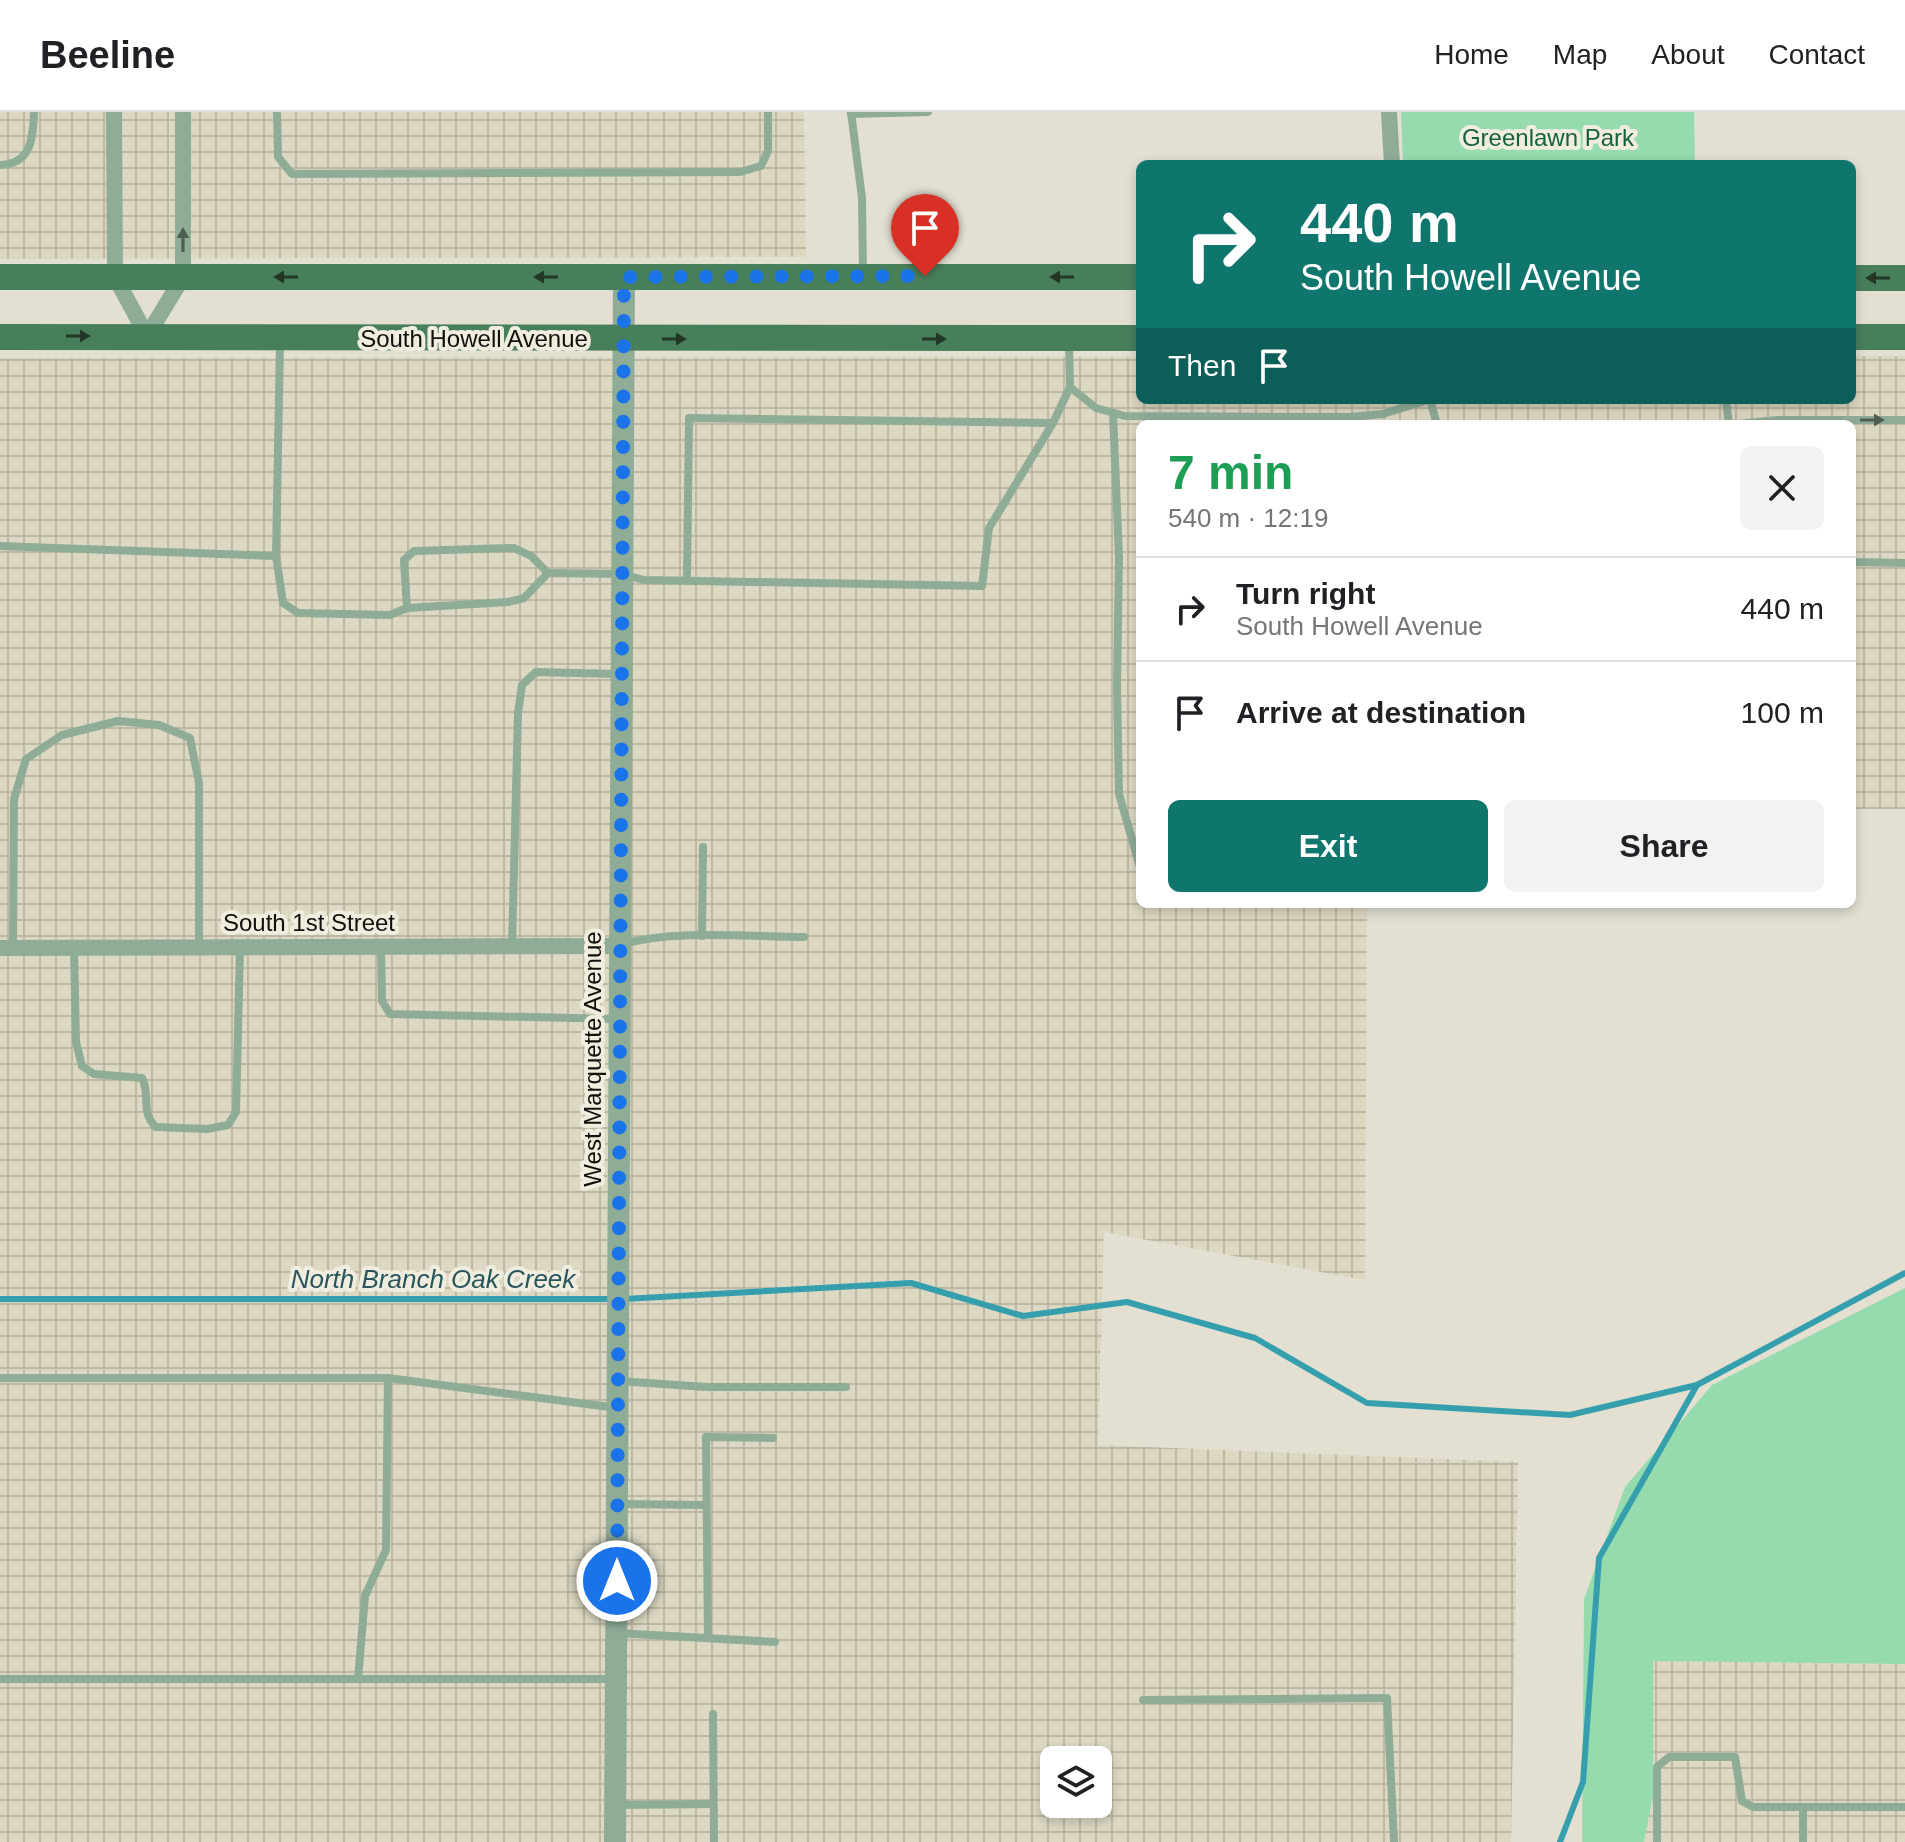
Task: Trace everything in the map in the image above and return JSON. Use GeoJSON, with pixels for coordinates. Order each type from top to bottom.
{"type":"FeatureCollection","features":[{"type":"Feature","properties":{"kind":"main road"},"geometry":{"type":"LineString","coordinates":[[0,277],[1136,277]]}},
{"type":"Feature","properties":{"kind":"main road"},"geometry":{"type":"LineString","coordinates":[[1856,278],[1905,278]]}},
{"type":"Feature","properties":{"kind":"main road","name":"South Howell Avenue"},"geometry":{"type":"LineString","coordinates":[[0,337],[1136,338]]}},
{"type":"Feature","properties":{"kind":"main road"},"geometry":{"type":"LineString","coordinates":[[1856,337],[1905,337]]}},
{"type":"Feature","properties":{"kind":"street"},"geometry":{"type":"LineString","coordinates":[[114,112],[115,277],[147,336]]}},
{"type":"Feature","properties":{"kind":"street"},"geometry":{"type":"LineString","coordinates":[[147,336],[183,277],[183,112]]}},
{"type":"Feature","properties":{"kind":"street"},"geometry":{"type":"LineString","coordinates":[[1389,112],[1392,160]]}},
{"type":"Feature","properties":{"kind":"street","name":"West Marquette Avenue"},"geometry":{"type":"LineString","coordinates":[[615,1842],[624,277]]}},
{"type":"Feature","properties":{"kind":"street","name":"South 1st Street"},"geometry":{"type":"LineString","coordinates":[[7,948],[619,946]]}},
{"type":"Feature","properties":{"kind":"lane"},"geometry":{"type":"LineString","coordinates":[[0,165],[9,164],[25,155],[33,138],[34,112]]}},
{"type":"Feature","properties":{"kind":"lane"},"geometry":{"type":"LineString","coordinates":[[277,112],[278,157],[292,174],[740,172],[761,166],[768,151],[768,112]]}},
{"type":"Feature","properties":{"kind":"lane"},"geometry":{"type":"LineString","coordinates":[[863,276],[862,198],[851,113],[928,112]]}},
{"type":"Feature","properties":{"kind":"lane"},"geometry":{"type":"LineString","coordinates":[[280,338],[276,556],[283,603],[298,613],[390,615],[407,608],[524,598],[548,573]]}},
{"type":"Feature","properties":{"kind":"lane"},"geometry":{"type":"LineString","coordinates":[[407,608],[404,560],[414,551],[514,548],[531,556],[548,573],[622,574],[644,580],[982,586],[989,528],[1053,423],[1070,387],[1069,338]]}},
{"type":"Feature","properties":{"kind":"lane"},"geometry":{"type":"LineString","coordinates":[[1070,387],[1096,408],[1125,416],[1351,417],[1383,414],[1416,404]]}},
{"type":"Feature","properties":{"kind":"lane"},"geometry":{"type":"LineString","coordinates":[[1113,413],[1119,557],[1119,794],[1136,854]]}},
{"type":"Feature","properties":{"kind":"lane"},"geometry":{"type":"LineString","coordinates":[[687,580],[689,418],[1053,423]]}},
{"type":"Feature","properties":{"kind":"lane"},"geometry":{"type":"LineString","coordinates":[[1778,420],[1905,420]]}},
{"type":"Feature","properties":{"kind":"lane"},"geometry":{"type":"LineString","coordinates":[[0,546],[276,556]]}},
{"type":"Feature","properties":{"kind":"lane"},"geometry":{"type":"LineString","coordinates":[[1856,562],[1905,563]]}},
{"type":"Feature","properties":{"kind":"lane"},"geometry":{"type":"LineString","coordinates":[[512,946],[518,713],[522,685],[536,672],[621,674]]}},
{"type":"Feature","properties":{"kind":"lane"},"geometry":{"type":"LineString","coordinates":[[7,948],[14,799],[26,759],[62,735],[118,721],[159,725],[190,738],[199,783],[199,948]]}},
{"type":"Feature","properties":{"kind":"lane"},"geometry":{"type":"LineString","coordinates":[[702,936],[703,847]]}},
{"type":"Feature","properties":{"kind":"lane"},"geometry":{"type":"LineString","coordinates":[[619,946],[641,939],[702,936],[804,937]]}},
{"type":"Feature","properties":{"kind":"lane"},"geometry":{"type":"LineString","coordinates":[[381,947],[382,1001],[390,1014],[619,1019]]}},
{"type":"Feature","properties":{"kind":"lane"},"geometry":{"type":"LineString","coordinates":[[74,948],[76,1042],[82,1066],[94,1074],[142,1078],[146,1085],[147,1115],[156,1127],[207,1129],[228,1125],[236,1112],[240,948]]}},
{"type":"Feature","properties":{"kind":"lane"},"geometry":{"type":"LineString","coordinates":[[0,1378],[388,1378],[617,1408]]}},
{"type":"Feature","properties":{"kind":"lane"},"geometry":{"type":"LineString","coordinates":[[358,1679],[365,1596],[386,1550],[388,1378]]}},
{"type":"Feature","properties":{"kind":"lane"},"geometry":{"type":"LineString","coordinates":[[617,1381],[706,1387],[846,1387]]}},
{"type":"Feature","properties":{"kind":"lane"},"geometry":{"type":"LineString","coordinates":[[708,1637],[706,1437],[773,1438]]}},
{"type":"Feature","properties":{"kind":"lane"},"geometry":{"type":"LineString","coordinates":[[617,1504],[705,1505]]}},
{"type":"Feature","properties":{"kind":"lane"},"geometry":{"type":"LineString","coordinates":[[616,1633],[775,1642]]}},
{"type":"Feature","properties":{"kind":"lane"},"geometry":{"type":"LineString","coordinates":[[0,1679],[616,1679]]}},
{"type":"Feature","properties":{"kind":"lane"},"geometry":{"type":"LineString","coordinates":[[1143,1700],[1387,1698],[1394,1842]]}},
{"type":"Feature","properties":{"kind":"lane"},"geometry":{"type":"LineString","coordinates":[[713,1714],[714,1842]]}},
{"type":"Feature","properties":{"kind":"lane"},"geometry":{"type":"LineString","coordinates":[[1657,1842],[1657,1767],[1669,1757],[1735,1757],[1742,1801],[1753,1807],[1905,1807]]}},
{"type":"Feature","properties":{"kind":"lane"},"geometry":{"type":"LineString","coordinates":[[616,1805],[713,1804]]}},
{"type":"Feature","properties":{"kind":"lane"},"geometry":{"type":"LineString","coordinates":[[1803,1807],[1803,1842]]}},
{"type":"Feature","properties":{"kind":"shaded area"},"geometry":{"type":"Polygon","coordinates":[[[0,112],[804,112],[806,257],[0,259],[0,112]]]}},
{"type":"Feature","properties":{"kind":"shaded area"},"geometry":{"type":"Polygon","coordinates":[[[1856,356],[1905,356],[1905,809],[1856,809],[1856,420],[1136,420],[1136,908],[1367,908],[1365,1280],[1104,1232],[1098,1445],[1518,1462],[1511,1842],[0,1842],[0,358],[1136,357],[1136,404],[1856,404],[1856,356]]]}},
{"type":"Feature","properties":{"kind":"shaded area"},"geometry":{"type":"Polygon","coordinates":[[[1653,1661],[1905,1664],[1905,1842],[1644,1842],[1653,1795],[1653,1661]]]}},
{"type":"Feature","properties":{"kind":"green space","name":"Greenlawn Park"},"geometry":{"type":"Polygon","coordinates":[[[1401,112],[1694,112],[1695,160],[1403,160],[1401,112]]]}},
{"type":"Feature","properties":{"kind":"green space"},"geometry":{"type":"Polygon","coordinates":[[[1905,1288],[1905,1664],[1653,1661],[1653,1795],[1644,1842],[1582,1842],[1584,1599],[1625,1487],[1712,1385],[1905,1288]]]}},
{"type":"Feature","properties":{"kind":"waterway","name":"North Branch Oak Creek"},"geometry":{"type":"LineString","coordinates":[[624,1299],[911,1283],[1023,1316],[1127,1302],[1255,1338],[1367,1403],[1570,1415],[1697,1385],[1905,1273]]}},
{"type":"Feature","properties":{"kind":"waterway","name":"North Branch Oak Creek"},"geometry":{"type":"LineString","coordinates":[[0,1299],[612,1299]]}},
{"type":"Feature","properties":{"kind":"waterway","name":"North Branch Oak Creek"},"geometry":{"type":"LineString","coordinates":[[1560,1842],[1583,1782],[1599,1558],[1697,1385]]}},
{"type":"Feature","properties":{"kind":"route"},"geometry":{"type":"LineString","coordinates":[[617,1581],[624,277],[925,276]]}}]}
